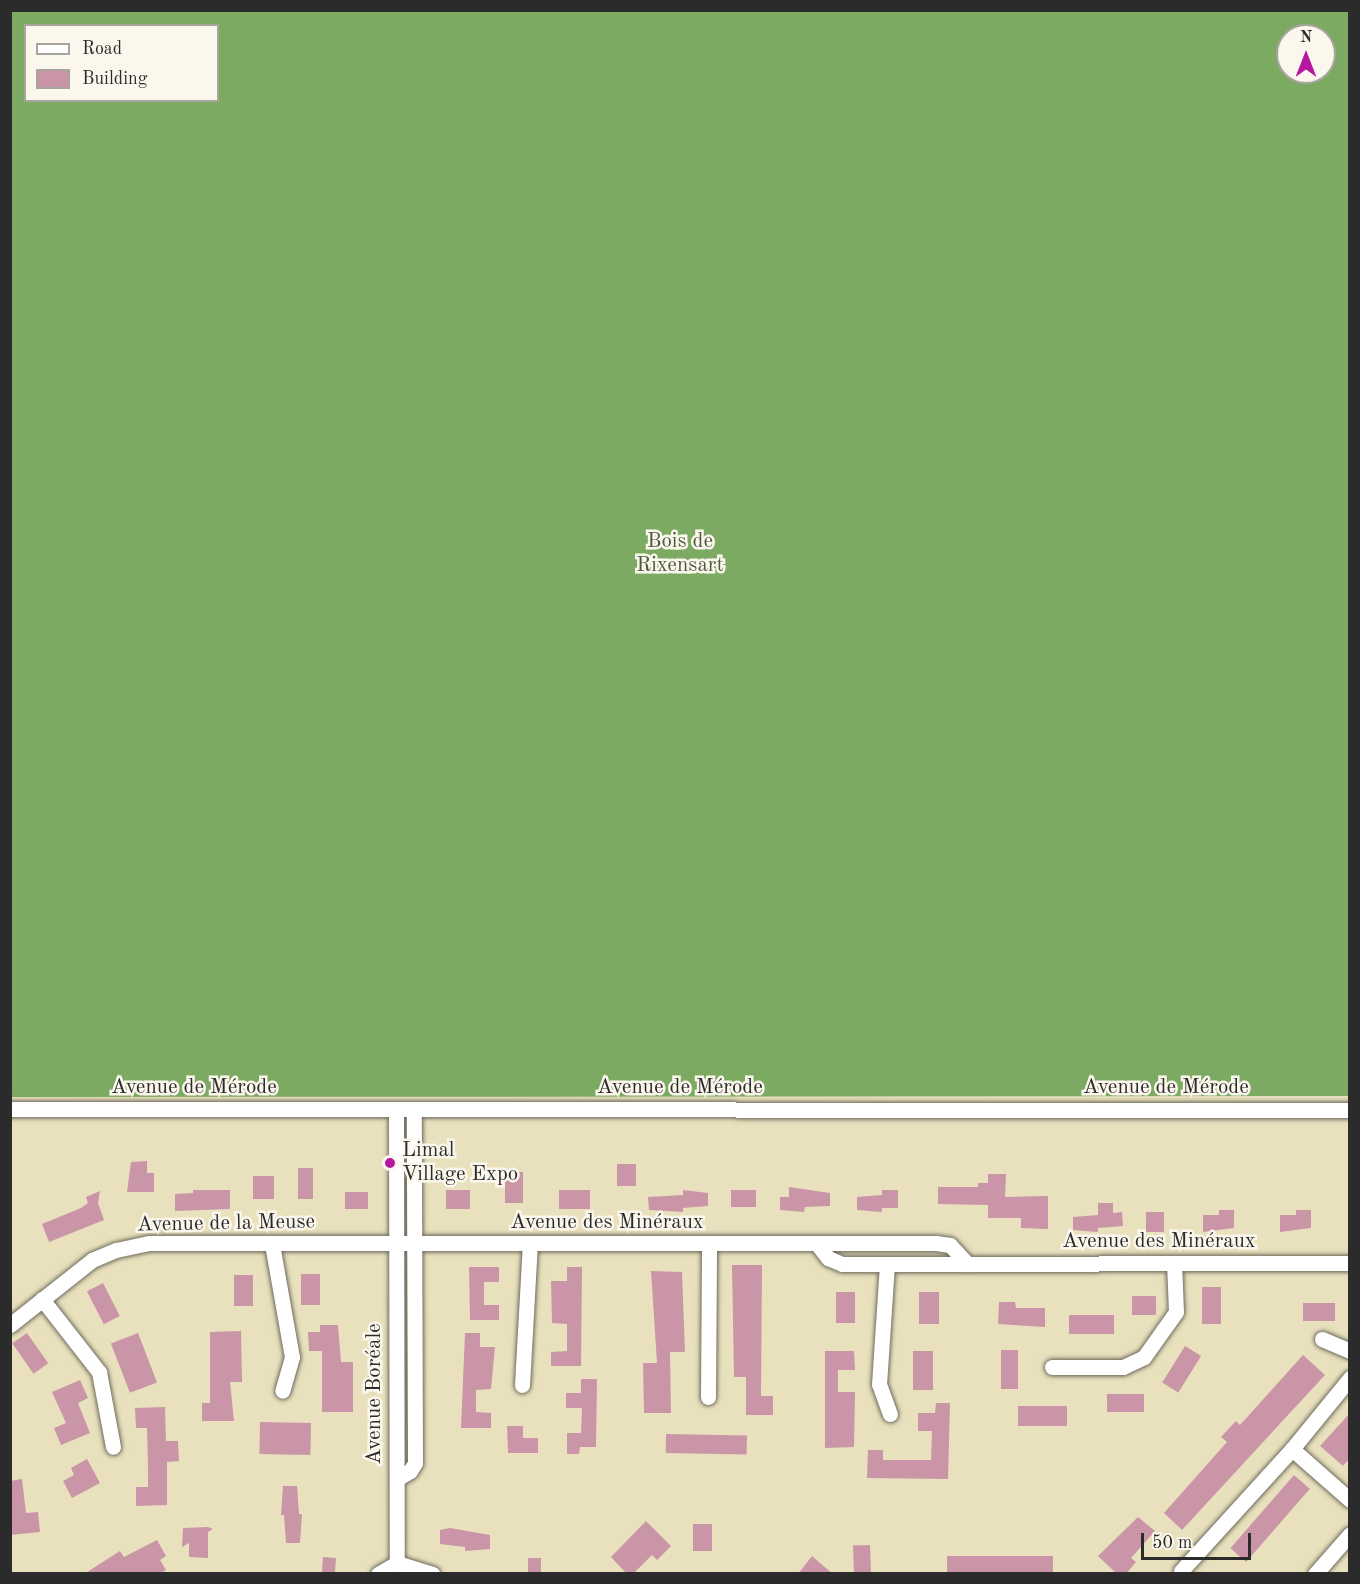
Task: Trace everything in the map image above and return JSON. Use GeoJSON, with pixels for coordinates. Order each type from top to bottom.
{"type":"FeatureCollection","features":[{"type":"Feature","properties":{"kind":"street","name":"Avenue de Mérode"},"geometry":{"type":"LineString","coordinates":[[10,1109],[1350,1110]]}},
{"type":"Feature","properties":{"kind":"street","name":"Avenue Boréale"},"geometry":{"type":"LineString","coordinates":[[396,1109],[397,1479]]}},
{"type":"Feature","properties":{"kind":"street","name":"Avenue Boréale"},"geometry":{"type":"LineString","coordinates":[[397,1479],[414,1463],[414,1109]]}},
{"type":"Feature","properties":{"kind":"street","name":"Avenue de la Meuse"},"geometry":{"type":"LineString","coordinates":[[10,1325],[92,1260],[127,1246],[165,1242],[396,1243]]}},
{"type":"Feature","properties":{"kind":"street","name":"Avenue des Minéraux"},"geometry":{"type":"LineString","coordinates":[[396,1243],[945,1243],[968,1264]]}},
{"type":"Feature","properties":{"kind":"street"},"geometry":{"type":"LineString","coordinates":[[272,1244],[292,1357],[282,1391]]}},
{"type":"Feature","properties":{"kind":"street"},"geometry":{"type":"LineString","coordinates":[[522,1385],[530,1244]]}},
{"type":"Feature","properties":{"kind":"street"},"geometry":{"type":"LineString","coordinates":[[708,1397],[709,1244]]}},
{"type":"Feature","properties":{"kind":"street","name":"Avenue des Minéraux"},"geometry":{"type":"LineString","coordinates":[[817,1244],[833,1262],[887,1264],[1350,1263]]}},
{"type":"Feature","properties":{"kind":"street"},"geometry":{"type":"LineString","coordinates":[[1052,1367],[1123,1367],[1144,1357],[1176,1312],[1174,1263]]}},
{"type":"Feature","properties":{"kind":"street"},"geometry":{"type":"LineString","coordinates":[[887,1264],[879,1383],[890,1414]]}},
{"type":"Feature","properties":{"kind":"street"},"geometry":{"type":"LineString","coordinates":[[42,1299],[99,1372],[112,1448]]}},
{"type":"Feature","properties":{"kind":"street"},"geometry":{"type":"LineString","coordinates":[[1322,1339],[1350,1351]]}},
{"type":"Feature","properties":{"kind":"street"},"geometry":{"type":"LineString","coordinates":[[1181,1571],[1292,1449],[1350,1378]]}},
{"type":"Feature","properties":{"kind":"street"},"geometry":{"type":"LineString","coordinates":[[1292,1449],[1350,1500]]}},
{"type":"Feature","properties":{"kind":"street"},"geometry":{"type":"LineString","coordinates":[[397,1479],[397,1563]]}},
{"type":"Feature","properties":{"kind":"street"},"geometry":{"type":"LineString","coordinates":[[1315,1574],[1350,1534]]}},
{"type":"Feature","properties":{"kind":"street"},"geometry":{"type":"LineString","coordinates":[[378,1574],[397,1563],[432,1574]]}},
{"type":"Feature","properties":{"kind":"green space","name":"Bois de Rixensart"},"geometry":{"type":"Polygon","coordinates":[[[10,11],[1349,11],[1349,1096],[11,1097],[10,11]]]}},
{"type":"Feature","properties":{"kind":"building"},"geometry":{"type":"Polygon","coordinates":[[[147,1161],[147,1173],[154,1173],[154,1192],[127,1192],[131,1162],[147,1161]]]}},
{"type":"Feature","properties":{"kind":"building"},"geometry":{"type":"Polygon","coordinates":[[[617,1164],[636,1164],[636,1186],[617,1186],[617,1164]]]}},
{"type":"Feature","properties":{"kind":"building"},"geometry":{"type":"Polygon","coordinates":[[[298,1168],[313,1168],[313,1199],[298,1199],[298,1168]]]}},
{"type":"Feature","properties":{"kind":"building"},"geometry":{"type":"Polygon","coordinates":[[[505,1172],[523,1172],[523,1203],[505,1203],[505,1172]]]}},
{"type":"Feature","properties":{"kind":"building"},"geometry":{"type":"Polygon","coordinates":[[[988,1174],[1006,1174],[1005,1197],[1048,1196],[1048,1229],[1021,1228],[1021,1218],[988,1218],[988,1205],[938,1204],[938,1187],[978,1187],[978,1183],[988,1183],[988,1174]]]}},
{"type":"Feature","properties":{"kind":"building"},"geometry":{"type":"Polygon","coordinates":[[[253,1176],[274,1176],[274,1199],[253,1199],[253,1176]]]}},
{"type":"Feature","properties":{"kind":"building"},"geometry":{"type":"Polygon","coordinates":[[[789,1187],[830,1193],[830,1206],[805,1207],[804,1212],[780,1210],[780,1197],[789,1197],[789,1187]]]}},
{"type":"Feature","properties":{"kind":"building"},"geometry":{"type":"Polygon","coordinates":[[[193,1190],[230,1190],[230,1209],[175,1211],[175,1194],[193,1193],[193,1190]]]}},
{"type":"Feature","properties":{"kind":"building"},"geometry":{"type":"Polygon","coordinates":[[[446,1190],[470,1190],[470,1209],[446,1209],[446,1190]]]}},
{"type":"Feature","properties":{"kind":"building"},"geometry":{"type":"Polygon","coordinates":[[[559,1190],[590,1190],[590,1209],[559,1209],[559,1190]]]}},
{"type":"Feature","properties":{"kind":"building"},"geometry":{"type":"Polygon","coordinates":[[[683,1190],[708,1193],[708,1206],[683,1208],[683,1212],[649,1210],[648,1197],[683,1195],[683,1190]]]}},
{"type":"Feature","properties":{"kind":"building"},"geometry":{"type":"Polygon","coordinates":[[[731,1190],[756,1190],[756,1207],[731,1207],[731,1190]]]}},
{"type":"Feature","properties":{"kind":"building"},"geometry":{"type":"Polygon","coordinates":[[[882,1190],[898,1190],[898,1208],[882,1208],[882,1212],[857,1210],[857,1197],[882,1195],[882,1190]]]}},
{"type":"Feature","properties":{"kind":"building"},"geometry":{"type":"Polygon","coordinates":[[[100,1191],[98,1203],[104,1220],[49,1242],[42,1224],[81,1208],[88,1203],[86,1197],[100,1191]]]}},
{"type":"Feature","properties":{"kind":"building"},"geometry":{"type":"Polygon","coordinates":[[[345,1192],[368,1192],[368,1209],[345,1209],[345,1192]]]}},
{"type":"Feature","properties":{"kind":"building"},"geometry":{"type":"Polygon","coordinates":[[[1098,1203],[1113,1203],[1113,1213],[1122,1212],[1123,1226],[1098,1228],[1098,1232],[1073,1230],[1073,1217],[1098,1215],[1098,1203]]]}},
{"type":"Feature","properties":{"kind":"building"},"geometry":{"type":"Polygon","coordinates":[[[1219,1210],[1234,1210],[1234,1228],[1203,1232],[1203,1215],[1219,1215],[1219,1210]]]}},
{"type":"Feature","properties":{"kind":"building"},"geometry":{"type":"Polygon","coordinates":[[[1296,1210],[1311,1210],[1311,1228],[1280,1232],[1280,1215],[1296,1215],[1296,1210]]]}},
{"type":"Feature","properties":{"kind":"building"},"geometry":{"type":"Polygon","coordinates":[[[1146,1212],[1164,1212],[1164,1232],[1146,1232],[1146,1212]]]}},
{"type":"Feature","properties":{"kind":"building"},"geometry":{"type":"Polygon","coordinates":[[[732,1265],[762,1265],[761,1396],[773,1396],[773,1415],[746,1415],[746,1377],[734,1377],[732,1265]]]}},
{"type":"Feature","properties":{"kind":"building"},"geometry":{"type":"Polygon","coordinates":[[[469,1267],[499,1267],[499,1282],[484,1282],[484,1305],[499,1305],[499,1320],[470,1320],[469,1267]]]}},
{"type":"Feature","properties":{"kind":"building"},"geometry":{"type":"Polygon","coordinates":[[[567,1267],[582,1267],[581,1366],[551,1366],[551,1352],[567,1351],[567,1324],[552,1323],[551,1281],[567,1281],[567,1267]]]}},
{"type":"Feature","properties":{"kind":"building"},"geometry":{"type":"Polygon","coordinates":[[[651,1271],[682,1272],[685,1352],[670,1352],[671,1413],[644,1413],[643,1363],[657,1363],[651,1271]]]}},
{"type":"Feature","properties":{"kind":"building"},"geometry":{"type":"Polygon","coordinates":[[[301,1274],[320,1274],[320,1305],[301,1305],[301,1274]]]}},
{"type":"Feature","properties":{"kind":"building"},"geometry":{"type":"Polygon","coordinates":[[[234,1275],[253,1275],[253,1306],[234,1306],[234,1275]]]}},
{"type":"Feature","properties":{"kind":"building"},"geometry":{"type":"Polygon","coordinates":[[[103,1283],[120,1316],[104,1324],[87,1291],[103,1283]]]}},
{"type":"Feature","properties":{"kind":"building"},"geometry":{"type":"Polygon","coordinates":[[[1202,1287],[1221,1287],[1221,1324],[1202,1324],[1202,1287]]]}},
{"type":"Feature","properties":{"kind":"building"},"geometry":{"type":"Polygon","coordinates":[[[836,1292],[855,1292],[855,1323],[836,1323],[836,1292]]]}},
{"type":"Feature","properties":{"kind":"building"},"geometry":{"type":"Polygon","coordinates":[[[919,1292],[939,1292],[939,1324],[919,1324],[919,1292]]]}},
{"type":"Feature","properties":{"kind":"building"},"geometry":{"type":"Polygon","coordinates":[[[1132,1296],[1156,1296],[1156,1315],[1132,1315],[1132,1296]]]}},
{"type":"Feature","properties":{"kind":"building"},"geometry":{"type":"Polygon","coordinates":[[[999,1302],[1015,1302],[1016,1308],[1045,1308],[1045,1327],[998,1324],[999,1302]]]}},
{"type":"Feature","properties":{"kind":"building"},"geometry":{"type":"Polygon","coordinates":[[[1303,1303],[1335,1303],[1335,1321],[1303,1321],[1303,1303]]]}},
{"type":"Feature","properties":{"kind":"building"},"geometry":{"type":"Polygon","coordinates":[[[1069,1315],[1114,1315],[1114,1334],[1069,1334],[1069,1315]]]}},
{"type":"Feature","properties":{"kind":"building"},"geometry":{"type":"Polygon","coordinates":[[[320,1325],[338,1325],[341,1362],[353,1362],[353,1412],[322,1412],[322,1351],[309,1351],[308,1332],[320,1332],[320,1325]]]}},
{"type":"Feature","properties":{"kind":"building"},"geometry":{"type":"Polygon","coordinates":[[[241,1331],[242,1382],[230,1382],[234,1421],[202,1421],[202,1403],[210,1403],[210,1332],[241,1331]]]}},
{"type":"Feature","properties":{"kind":"building"},"geometry":{"type":"Polygon","coordinates":[[[27,1333],[48,1363],[33,1374],[12,1343],[27,1333]]]}},
{"type":"Feature","properties":{"kind":"building"},"geometry":{"type":"Polygon","coordinates":[[[138,1333],[157,1382],[130,1393],[111,1343],[138,1333]]]}},
{"type":"Feature","properties":{"kind":"building"},"geometry":{"type":"Polygon","coordinates":[[[465,1333],[480,1333],[480,1347],[495,1347],[491,1389],[476,1390],[476,1412],[491,1413],[491,1428],[461,1428],[465,1333]]]}},
{"type":"Feature","properties":{"kind":"building"},"geometry":{"type":"Polygon","coordinates":[[[1185,1346],[1201,1356],[1178,1393],[1162,1382],[1185,1346]]]}},
{"type":"Feature","properties":{"kind":"building"},"geometry":{"type":"Polygon","coordinates":[[[1001,1350],[1018,1350],[1018,1389],[1001,1389],[1001,1350]]]}},
{"type":"Feature","properties":{"kind":"building"},"geometry":{"type":"Polygon","coordinates":[[[825,1351],[854,1351],[855,1370],[838,1370],[838,1392],[855,1392],[854,1447],[825,1448],[825,1351]]]}},
{"type":"Feature","properties":{"kind":"building"},"geometry":{"type":"Polygon","coordinates":[[[913,1351],[933,1351],[933,1390],[913,1390],[913,1351]]]}},
{"type":"Feature","properties":{"kind":"building"},"geometry":{"type":"Polygon","coordinates":[[[1303,1355],[1325,1375],[1182,1530],[1164,1513],[1227,1442],[1221,1437],[1236,1421],[1240,1425],[1303,1355]]]}},
{"type":"Feature","properties":{"kind":"building"},"geometry":{"type":"Polygon","coordinates":[[[581,1379],[597,1379],[596,1447],[580,1447],[579,1454],[567,1454],[567,1433],[581,1433],[582,1408],[566,1408],[566,1393],[581,1393],[581,1379]]]}},
{"type":"Feature","properties":{"kind":"building"},"geometry":{"type":"Polygon","coordinates":[[[80,1380],[88,1398],[78,1403],[90,1433],[61,1445],[54,1428],[66,1423],[52,1392],[80,1380]]]}},
{"type":"Feature","properties":{"kind":"building"},"geometry":{"type":"Polygon","coordinates":[[[1107,1394],[1144,1394],[1144,1412],[1107,1412],[1107,1394]]]}},
{"type":"Feature","properties":{"kind":"building"},"geometry":{"type":"Polygon","coordinates":[[[936,1403],[950,1403],[948,1479],[867,1478],[868,1450],[883,1450],[883,1460],[931,1460],[932,1431],[918,1431],[918,1413],[935,1413],[936,1403]]]}},
{"type":"Feature","properties":{"kind":"building"},"geometry":{"type":"Polygon","coordinates":[[[1018,1406],[1067,1406],[1067,1426],[1018,1426],[1018,1406]]]}},
{"type":"Feature","properties":{"kind":"building"},"geometry":{"type":"Polygon","coordinates":[[[165,1407],[166,1441],[178,1441],[179,1461],[167,1462],[167,1505],[136,1506],[136,1487],[148,1487],[148,1468],[147,1428],[136,1428],[135,1408],[165,1407]]]}},
{"type":"Feature","properties":{"kind":"building"},"geometry":{"type":"Polygon","coordinates":[[[1350,1413],[1350,1458],[1343,1466],[1320,1446],[1350,1413]]]}},
{"type":"Feature","properties":{"kind":"building"},"geometry":{"type":"Polygon","coordinates":[[[260,1422],[311,1423],[310,1455],[259,1454],[260,1422]]]}},
{"type":"Feature","properties":{"kind":"building"},"geometry":{"type":"Polygon","coordinates":[[[507,1426],[523,1426],[523,1438],[538,1438],[538,1453],[508,1453],[507,1426]]]}},
{"type":"Feature","properties":{"kind":"building"},"geometry":{"type":"Polygon","coordinates":[[[666,1434],[747,1435],[747,1454],[666,1453],[666,1434]]]}},
{"type":"Feature","properties":{"kind":"building"},"geometry":{"type":"Polygon","coordinates":[[[87,1459],[100,1483],[72,1498],[63,1481],[74,1475],[71,1468],[87,1459]]]}},
{"type":"Feature","properties":{"kind":"building"},"geometry":{"type":"Polygon","coordinates":[[[1294,1475],[1310,1489],[1246,1562],[1230,1548],[1294,1475]]]}},
{"type":"Feature","properties":{"kind":"building"},"geometry":{"type":"Polygon","coordinates":[[[22,1479],[26,1513],[38,1512],[40,1532],[10,1535],[10,1481],[22,1479]]]}},
{"type":"Feature","properties":{"kind":"building"},"geometry":{"type":"Polygon","coordinates":[[[283,1486],[297,1486],[299,1514],[302,1514],[300,1543],[286,1543],[284,1515],[281,1515],[283,1486]]]}},
{"type":"Feature","properties":{"kind":"building"},"geometry":{"type":"Polygon","coordinates":[[[1138,1517],[1155,1531],[1131,1558],[1136,1562],[1126,1574],[1117,1574],[1098,1556],[1138,1517]]]}},
{"type":"Feature","properties":{"kind":"building"},"geometry":{"type":"Polygon","coordinates":[[[646,1521],[671,1546],[657,1560],[652,1555],[633,1574],[627,1574],[611,1557],[646,1521]]]}},
{"type":"Feature","properties":{"kind":"building"},"geometry":{"type":"Polygon","coordinates":[[[693,1524],[712,1524],[712,1551],[693,1551],[693,1524]]]}},
{"type":"Feature","properties":{"kind":"building"},"geometry":{"type":"Polygon","coordinates":[[[208,1527],[213,1529],[208,1532],[208,1558],[189,1557],[189,1543],[182,1547],[183,1528],[208,1527]]]}},
{"type":"Feature","properties":{"kind":"building"},"geometry":{"type":"Polygon","coordinates":[[[450,1528],[490,1535],[490,1549],[465,1551],[465,1547],[440,1544],[440,1530],[450,1528]]]}},
{"type":"Feature","properties":{"kind":"building"},"geometry":{"type":"Polygon","coordinates":[[[157,1540],[166,1556],[160,1560],[166,1570],[159,1574],[84,1574],[120,1551],[124,1557],[157,1540]]]}},
{"type":"Feature","properties":{"kind":"building"},"geometry":{"type":"Polygon","coordinates":[[[870,1545],[871,1574],[854,1574],[853,1546],[870,1545]]]}},
{"type":"Feature","properties":{"kind":"building"},"geometry":{"type":"Polygon","coordinates":[[[812,1556],[833,1574],[798,1574],[812,1556]]]}},
{"type":"Feature","properties":{"kind":"building"},"geometry":{"type":"Polygon","coordinates":[[[947,1556],[1053,1556],[1053,1574],[947,1574],[947,1556]]]}},
{"type":"Feature","properties":{"kind":"building"},"geometry":{"type":"Polygon","coordinates":[[[323,1557],[336,1558],[335,1574],[322,1574],[323,1557]]]}},
{"type":"Feature","properties":{"kind":"building"},"geometry":{"type":"Polygon","coordinates":[[[528,1558],[541,1558],[541,1574],[528,1574],[528,1558]]]}},
{"type":"Feature","properties":{"kind":"place","name":"Limal Village Expo"},"geometry":{"type":"Point","coordinates":[390,1163]}}]}
